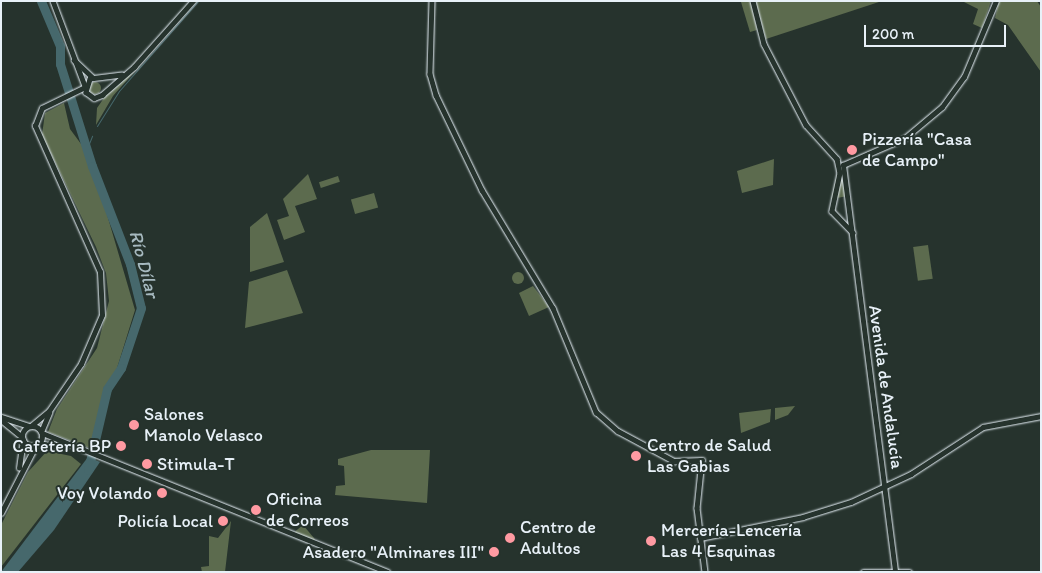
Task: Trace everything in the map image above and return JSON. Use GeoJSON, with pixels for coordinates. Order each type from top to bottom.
{"type":"FeatureCollection","features":[{"type":"Feature","properties":{"kind":"main road"},"geometry":{"type":"LineString","coordinates":[[1,418],[30,426],[79,450],[387,572]]}},
{"type":"Feature","properties":{"kind":"main road"},"geometry":{"type":"LineString","coordinates":[[1,418],[22,439],[37,444],[79,450]]}},
{"type":"Feature","properties":{"kind":"main road"},"geometry":{"type":"LineString","coordinates":[[22,439],[30,426]]}},
{"type":"Feature","properties":{"kind":"main road"},"geometry":{"type":"LineString","coordinates":[[37,444],[42,432]]}},
{"type":"Feature","properties":{"kind":"main road"},"geometry":{"type":"LineString","coordinates":[[863,572],[895,570],[908,572]]}},
{"type":"Feature","properties":{"kind":"street"},"geometry":{"type":"LineString","coordinates":[[53,1],[69,53],[87,94]]}},
{"type":"Feature","properties":{"kind":"street"},"geometry":{"type":"LineString","coordinates":[[42,432],[49,411],[90,348],[104,303],[91,247],[37,136],[38,114],[57,100],[76,94],[87,94],[97,98],[122,75],[193,1]]}},
{"type":"Feature","properties":{"kind":"street"},"geometry":{"type":"LineString","coordinates":[[432,1],[432,84],[482,190],[553,308],[596,412],[604,422],[650,449],[681,463],[702,460],[700,538],[705,572]]}},
{"type":"Feature","properties":{"kind":"street"},"geometry":{"type":"LineString","coordinates":[[753,1],[764,44],[806,125],[836,158],[840,173],[832,211],[853,232]]}},
{"type":"Feature","properties":{"kind":"street","name":"Avenida de Andalucía"},"geometry":{"type":"LineString","coordinates":[[895,570],[844,165],[905,138],[942,107],[964,77],[996,1]]}},
{"type":"Feature","properties":{"kind":"street"},"geometry":{"type":"LineString","coordinates":[[69,53],[94,78],[100,79],[122,75]]}},
{"type":"Feature","properties":{"kind":"street"},"geometry":{"type":"LineString","coordinates":[[76,94],[94,78]]}},
{"type":"Feature","properties":{"kind":"street"},"geometry":{"type":"LineString","coordinates":[[100,79],[105,91]]}},
{"type":"Feature","properties":{"kind":"street"},"geometry":{"type":"LineString","coordinates":[[30,426],[49,411]]}},
{"type":"Feature","properties":{"kind":"street"},"geometry":{"type":"LineString","coordinates":[[700,538],[804,517],[885,486],[983,427],[1041,416]]}},
{"type":"Feature","properties":{"kind":"street"},"geometry":{"type":"LineString","coordinates":[[19,472],[22,439]]}},
{"type":"Feature","properties":{"kind":"street"},"geometry":{"type":"LineString","coordinates":[[1,513],[19,472],[37,444]]}},
{"type":"Feature","properties":{"kind":"green space"},"geometry":{"type":"Polygon","coordinates":[[[751,1],[757,30],[750,32],[741,2],[751,1]]]}},
{"type":"Feature","properties":{"kind":"green space"},"geometry":{"type":"Polygon","coordinates":[[[755,1],[882,1],[766,39],[755,1]]]}},
{"type":"Feature","properties":{"kind":"green space"},"geometry":{"type":"Polygon","coordinates":[[[962,1],[991,1],[982,28],[973,24],[978,9],[962,1]]]}},
{"type":"Feature","properties":{"kind":"green space"},"geometry":{"type":"Polygon","coordinates":[[[999,1],[1037,1],[1041,7],[1041,72],[1008,25],[995,18],[999,1]]]}},
{"type":"Feature","properties":{"kind":"green space"},"geometry":{"type":"Polygon","coordinates":[[[135,71],[113,96],[96,125],[97,108],[111,88],[135,71]]]}},
{"type":"Feature","properties":{"kind":"green space"},"geometry":{"type":"Polygon","coordinates":[[[93,82],[97,82],[101,88],[97,94],[93,94],[89,90],[89,86],[93,82]]]}},
{"type":"Feature","properties":{"kind":"green space"},"geometry":{"type":"Polygon","coordinates":[[[64,103],[70,129],[84,148],[101,194],[135,310],[92,449],[48,432],[57,409],[97,348],[109,301],[106,273],[96,247],[42,135],[45,113],[64,103]]]}},
{"type":"Feature","properties":{"kind":"green space"},"geometry":{"type":"Polygon","coordinates":[[[774,159],[773,185],[742,193],[737,171],[774,159]]]}},
{"type":"Feature","properties":{"kind":"green space"},"geometry":{"type":"Polygon","coordinates":[[[843,165],[848,196],[831,199],[839,166],[843,165]]]}},
{"type":"Feature","properties":{"kind":"green space"},"geometry":{"type":"Polygon","coordinates":[[[308,174],[317,199],[295,206],[305,232],[284,240],[277,220],[289,216],[283,199],[308,174]]]}},
{"type":"Feature","properties":{"kind":"green space"},"geometry":{"type":"Polygon","coordinates":[[[338,176],[340,182],[321,188],[319,182],[338,176]]]}},
{"type":"Feature","properties":{"kind":"green space"},"geometry":{"type":"Polygon","coordinates":[[[374,193],[378,207],[355,214],[351,200],[374,193]]]}},
{"type":"Feature","properties":{"kind":"green space"},"geometry":{"type":"Polygon","coordinates":[[[267,213],[284,262],[250,272],[250,227],[267,213]]]}},
{"type":"Feature","properties":{"kind":"green space"},"geometry":{"type":"Polygon","coordinates":[[[928,245],[933,279],[918,281],[913,247],[928,245]]]}},
{"type":"Feature","properties":{"kind":"green space"},"geometry":{"type":"Polygon","coordinates":[[[287,270],[303,313],[245,328],[249,282],[287,270]]]}},
{"type":"Feature","properties":{"kind":"green space"},"geometry":{"type":"Polygon","coordinates":[[[516,272],[520,272],[524,278],[520,284],[516,284],[512,280],[512,276],[516,272]]]}},
{"type":"Feature","properties":{"kind":"green space"},"geometry":{"type":"Polygon","coordinates":[[[533,286],[549,307],[529,316],[519,293],[533,286]]]}},
{"type":"Feature","properties":{"kind":"green space"},"geometry":{"type":"Polygon","coordinates":[[[795,406],[788,415],[775,420],[775,408],[795,406]]]}},
{"type":"Feature","properties":{"kind":"green space"},"geometry":{"type":"Polygon","coordinates":[[[771,409],[770,422],[741,433],[739,413],[771,409]]]}},
{"type":"Feature","properties":{"kind":"green space"},"geometry":{"type":"Polygon","coordinates":[[[371,450],[430,450],[427,503],[335,495],[336,486],[345,485],[344,466],[338,465],[338,459],[371,450]]]}},
{"type":"Feature","properties":{"kind":"green space"},"geometry":{"type":"Polygon","coordinates":[[[47,451],[71,456],[81,464],[1,567],[1,525],[28,472],[47,451]]]}},
{"type":"Feature","properties":{"kind":"green space"},"geometry":{"type":"Polygon","coordinates":[[[231,521],[225,572],[202,572],[201,567],[209,566],[209,536],[218,538],[231,521]]]}},
{"type":"Feature","properties":{"kind":"green space"},"geometry":{"type":"Polygon","coordinates":[[[303,525],[314,538],[317,544],[292,534],[303,525]]]}},
{"type":"Feature","properties":{"kind":"water"},"geometry":{"type":"Polygon","coordinates":[[[88,457],[100,462],[54,530],[18,572],[1,572],[88,457]]]}},
{"type":"Feature","properties":{"kind":"waterway","name":"Río Dílar"},"geometry":{"type":"LineString","coordinates":[[41,1],[60,46],[60,64],[92,166],[130,264],[141,308],[121,368],[107,389],[88,470]]}},
{"type":"Feature","properties":{"kind":"waterway"},"geometry":{"type":"LineString","coordinates":[[97,126],[119,91],[198,1]]}},
{"type":"Feature","properties":{"kind":"waterway"},"geometry":{"type":"LineString","coordinates":[[88,146],[92,136]]}},
{"type":"Feature","properties":{"kind":"place","name":"Pizzería \"Casa de Campo\""},"geometry":{"type":"Point","coordinates":[852,150]}},
{"type":"Feature","properties":{"kind":"place","name":"Salones Manolo Velasco"},"geometry":{"type":"Point","coordinates":[134,425]}},
{"type":"Feature","properties":{"kind":"place","name":"Cafetería BP"},"geometry":{"type":"Point","coordinates":[121,446]}},
{"type":"Feature","properties":{"kind":"place","name":"Centro de Salud Las Gabias"},"geometry":{"type":"Point","coordinates":[636,456]}},
{"type":"Feature","properties":{"kind":"place","name":"Stimula-T"},"geometry":{"type":"Point","coordinates":[147,464]}},
{"type":"Feature","properties":{"kind":"place","name":"Voy Volando"},"geometry":{"type":"Point","coordinates":[162,493]}},
{"type":"Feature","properties":{"kind":"place","name":"Oficina de Correos"},"geometry":{"type":"Point","coordinates":[256,510]}},
{"type":"Feature","properties":{"kind":"place","name":"Policía Local"},"geometry":{"type":"Point","coordinates":[223,521]}},
{"type":"Feature","properties":{"kind":"place","name":"Centro de Adultos"},"geometry":{"type":"Point","coordinates":[510,538]}},
{"type":"Feature","properties":{"kind":"place","name":"Mercería-Lencería Las 4 Esquinas"},"geometry":{"type":"Point","coordinates":[651,541]}},
{"type":"Feature","properties":{"kind":"place","name":"Asadero \"Alminares III\""},"geometry":{"type":"Point","coordinates":[494,552]}}]}
